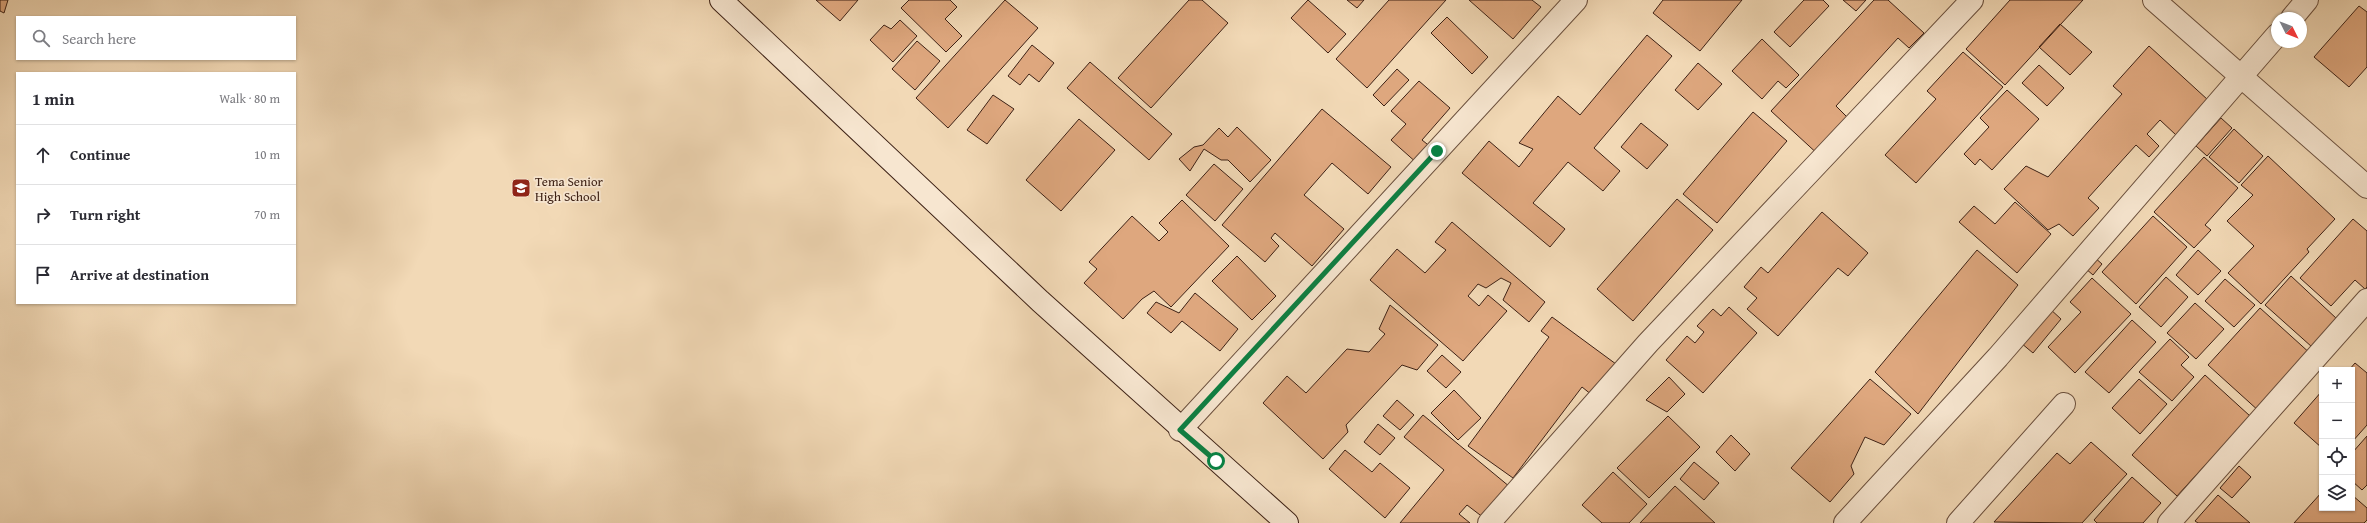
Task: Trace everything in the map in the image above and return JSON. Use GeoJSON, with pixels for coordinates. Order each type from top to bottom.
{"type":"FeatureCollection","features":[{"type":"Feature","properties":{"kind":"street"},"geometry":{"type":"LineString","coordinates":[[721,0],[1040,301],[1180,430],[1287,523]]}},
{"type":"Feature","properties":{"kind":"street"},"geometry":{"type":"LineString","coordinates":[[1180,430],[1576,0]]}},
{"type":"Feature","properties":{"kind":"street"},"geometry":{"type":"LineString","coordinates":[[1489,523],[1648,343],[1972,0]]}},
{"type":"Feature","properties":{"kind":"street"},"geometry":{"type":"LineString","coordinates":[[2154,0],[2240,78],[2367,187]]}},
{"type":"Feature","properties":{"kind":"street"},"geometry":{"type":"LineString","coordinates":[[2297,12],[2307,0]]}},
{"type":"Feature","properties":{"kind":"street"},"geometry":{"type":"LineString","coordinates":[[1846,523],[1998,357],[2271,42]]}},
{"type":"Feature","properties":{"kind":"street"},"geometry":{"type":"LineString","coordinates":[[2170,523],[2367,300]]}},
{"type":"Feature","properties":{"kind":"street"},"geometry":{"type":"LineString","coordinates":[[1958,523],[2064,404]]}},
{"type":"Feature","properties":{"kind":"building"},"geometry":{"type":"Polygon","coordinates":[[[0,0],[8,0],[4,13],[0,11],[0,0]]]}},
{"type":"Feature","properties":{"kind":"building"},"geometry":{"type":"Polygon","coordinates":[[[816,0],[858,0],[840,21],[816,0]]]}},
{"type":"Feature","properties":{"kind":"building"},"geometry":{"type":"Polygon","coordinates":[[[909,0],[950,0],[957,7],[945,19],[962,36],[946,52],[901,8],[909,0]]]}},
{"type":"Feature","properties":{"kind":"building"},"geometry":{"type":"Polygon","coordinates":[[[1005,0],[1038,28],[948,128],[916,98],[1005,0]]]}},
{"type":"Feature","properties":{"kind":"building"},"geometry":{"type":"Polygon","coordinates":[[[1189,0],[1202,0],[1228,23],[1151,108],[1118,78],[1189,0]]]}},
{"type":"Feature","properties":{"kind":"building"},"geometry":{"type":"Polygon","coordinates":[[[1308,0],[1346,34],[1328,53],[1291,18],[1308,0]]]}},
{"type":"Feature","properties":{"kind":"building"},"geometry":{"type":"Polygon","coordinates":[[[1347,0],[1364,0],[1357,8],[1347,0]]]}},
{"type":"Feature","properties":{"kind":"building"},"geometry":{"type":"Polygon","coordinates":[[[1389,0],[1446,0],[1367,88],[1336,59],[1389,0]]]}},
{"type":"Feature","properties":{"kind":"building"},"geometry":{"type":"Polygon","coordinates":[[[1469,0],[1532,0],[1541,7],[1513,39],[1469,0]]]}},
{"type":"Feature","properties":{"kind":"building"},"geometry":{"type":"Polygon","coordinates":[[[1663,0],[1742,0],[1700,51],[1653,13],[1663,0]]]}},
{"type":"Feature","properties":{"kind":"building"},"geometry":{"type":"Polygon","coordinates":[[[1804,0],[1823,0],[1829,6],[1790,47],[1774,32],[1804,0]]]}},
{"type":"Feature","properties":{"kind":"building"},"geometry":{"type":"Polygon","coordinates":[[[1843,0],[1866,0],[1856,11],[1843,0]]]}},
{"type":"Feature","properties":{"kind":"building"},"geometry":{"type":"Polygon","coordinates":[[[1874,0],[1888,0],[1924,33],[1909,48],[1898,38],[1836,106],[1852,122],[1821,157],[1771,111],[1874,0]]]}},
{"type":"Feature","properties":{"kind":"building"},"geometry":{"type":"Polygon","coordinates":[[[2010,0],[2083,0],[2005,85],[1966,49],[2010,0]]]}},
{"type":"Feature","properties":{"kind":"building"},"geometry":{"type":"Polygon","coordinates":[[[2359,6],[2367,12],[2367,67],[2349,87],[2314,57],[2359,6]]]}},
{"type":"Feature","properties":{"kind":"building"},"geometry":{"type":"Polygon","coordinates":[[[1447,17],[1488,57],[1472,74],[1431,33],[1447,17]]]}},
{"type":"Feature","properties":{"kind":"building"},"geometry":{"type":"Polygon","coordinates":[[[900,20],[917,36],[893,62],[870,40],[884,25],[891,29],[900,20]]]}},
{"type":"Feature","properties":{"kind":"building"},"geometry":{"type":"Polygon","coordinates":[[[2060,24],[2092,52],[2070,75],[2039,47],[2060,24]]]}},
{"type":"Feature","properties":{"kind":"building"},"geometry":{"type":"Polygon","coordinates":[[[1647,35],[1672,56],[1594,148],[1620,171],[1603,191],[1568,162],[1533,203],[1565,229],[1550,247],[1462,173],[1489,141],[1519,167],[1533,149],[1519,143],[1558,96],[1580,115],[1647,35]]]}},
{"type":"Feature","properties":{"kind":"building"},"geometry":{"type":"Polygon","coordinates":[[[1762,39],[1799,75],[1786,88],[1778,81],[1762,99],[1732,71],[1762,39]]]}},
{"type":"Feature","properties":{"kind":"building"},"geometry":{"type":"Polygon","coordinates":[[[917,41],[940,61],[915,90],[892,69],[917,41]]]}},
{"type":"Feature","properties":{"kind":"building"},"geometry":{"type":"Polygon","coordinates":[[[1032,45],[1054,63],[1039,82],[1029,74],[1020,85],[1008,76],[1032,45]]]}},
{"type":"Feature","properties":{"kind":"building"},"geometry":{"type":"Polygon","coordinates":[[[2149,46],[2208,100],[2176,135],[2160,120],[2147,134],[2159,146],[2149,157],[2136,145],[2088,198],[2099,208],[2073,236],[2059,224],[2048,230],[2004,189],[2026,166],[2048,177],[2122,94],[2113,86],[2149,46]]]}},
{"type":"Feature","properties":{"kind":"building"},"geometry":{"type":"Polygon","coordinates":[[[1963,52],[2003,87],[1916,183],[1885,155],[1936,99],[1927,91],[1963,52]]]}},
{"type":"Feature","properties":{"kind":"building"},"geometry":{"type":"Polygon","coordinates":[[[1090,62],[1172,134],[1149,160],[1067,88],[1090,62]]]}},
{"type":"Feature","properties":{"kind":"building"},"geometry":{"type":"Polygon","coordinates":[[[1698,63],[1722,84],[1698,110],[1675,90],[1698,63]]]}},
{"type":"Feature","properties":{"kind":"building"},"geometry":{"type":"Polygon","coordinates":[[[2039,65],[2064,88],[2047,106],[2022,83],[2039,65]]]}},
{"type":"Feature","properties":{"kind":"building"},"geometry":{"type":"Polygon","coordinates":[[[1397,69],[1409,80],[1384,106],[1373,95],[1397,69]]]}},
{"type":"Feature","properties":{"kind":"building"},"geometry":{"type":"Polygon","coordinates":[[[1419,81],[1450,108],[1422,140],[1432,148],[1418,164],[1391,140],[1406,124],[1391,111],[1419,81]]]}},
{"type":"Feature","properties":{"kind":"building"},"geometry":{"type":"Polygon","coordinates":[[[2007,90],[2039,119],[1992,170],[1980,159],[1975,165],[1964,154],[1989,127],[1980,118],[2007,90]]]}},
{"type":"Feature","properties":{"kind":"building"},"geometry":{"type":"Polygon","coordinates":[[[993,95],[1014,109],[987,144],[967,130],[993,95]]]}},
{"type":"Feature","properties":{"kind":"building"},"geometry":{"type":"Polygon","coordinates":[[[1322,109],[1391,167],[1368,194],[1332,163],[1304,195],[1344,229],[1312,266],[1275,233],[1271,238],[1279,246],[1265,262],[1222,225],[1322,109]]]}},
{"type":"Feature","properties":{"kind":"building"},"geometry":{"type":"Polygon","coordinates":[[[1753,112],[1787,141],[1717,223],[1683,194],[1753,112]]]}},
{"type":"Feature","properties":{"kind":"building"},"geometry":{"type":"Polygon","coordinates":[[[2221,118],[2232,128],[2207,156],[2196,146],[2221,118]]]}},
{"type":"Feature","properties":{"kind":"building"},"geometry":{"type":"Polygon","coordinates":[[[1079,119],[1115,150],[1061,211],[1026,180],[1079,119]]]}},
{"type":"Feature","properties":{"kind":"building"},"geometry":{"type":"Polygon","coordinates":[[[1641,123],[1668,145],[1647,169],[1621,147],[1641,123]]]}},
{"type":"Feature","properties":{"kind":"building"},"geometry":{"type":"Polygon","coordinates":[[[1237,127],[1271,160],[1250,182],[1228,160],[1221,160],[1204,149],[1190,171],[1179,159],[1194,147],[1203,145],[1219,128],[1228,137],[1237,127]]]}},
{"type":"Feature","properties":{"kind":"building"},"geometry":{"type":"Polygon","coordinates":[[[2234,129],[2263,156],[2239,183],[2209,157],[2234,129]]]}},
{"type":"Feature","properties":{"kind":"building"},"geometry":{"type":"Polygon","coordinates":[[[2268,156],[2335,219],[2307,249],[2309,252],[2261,304],[2228,273],[2254,246],[2227,221],[2253,195],[2241,185],[2268,156]]]}},
{"type":"Feature","properties":{"kind":"building"},"geometry":{"type":"Polygon","coordinates":[[[2204,157],[2238,188],[2205,225],[2211,230],[2194,248],[2154,212],[2204,157]]]}},
{"type":"Feature","properties":{"kind":"building"},"geometry":{"type":"Polygon","coordinates":[[[1214,164],[1243,189],[1215,221],[1186,195],[1214,164]]]}},
{"type":"Feature","properties":{"kind":"building"},"geometry":{"type":"Polygon","coordinates":[[[1677,199],[1713,230],[1633,321],[1597,289],[1677,199]]]}},
{"type":"Feature","properties":{"kind":"building"},"geometry":{"type":"Polygon","coordinates":[[[1182,200],[1229,246],[1171,307],[1154,291],[1142,299],[1123,319],[1084,283],[1097,269],[1089,262],[1132,216],[1159,241],[1168,232],[1159,223],[1182,200]]]}},
{"type":"Feature","properties":{"kind":"building"},"geometry":{"type":"Polygon","coordinates":[[[2015,202],[2051,234],[2017,273],[1959,222],[1974,206],[1995,224],[2015,202]]]}},
{"type":"Feature","properties":{"kind":"building"},"geometry":{"type":"Polygon","coordinates":[[[1822,212],[1868,253],[1848,276],[1838,268],[1778,336],[1747,309],[1757,298],[1744,287],[1761,267],[1768,273],[1822,212]]]}},
{"type":"Feature","properties":{"kind":"building"},"geometry":{"type":"Polygon","coordinates":[[[2153,216],[2187,247],[2136,304],[2102,272],[2153,216]]]}},
{"type":"Feature","properties":{"kind":"building"},"geometry":{"type":"Polygon","coordinates":[[[2353,219],[2367,231],[2367,287],[2365,289],[2355,280],[2331,306],[2300,278],[2353,219]]]}},
{"type":"Feature","properties":{"kind":"building"},"geometry":{"type":"Polygon","coordinates":[[[1452,222],[1545,302],[1529,322],[1503,300],[1511,283],[1501,278],[1486,288],[1478,284],[1468,296],[1479,306],[1488,295],[1507,311],[1463,361],[1370,280],[1397,249],[1425,273],[1446,250],[1435,242],[1452,222]]]}},
{"type":"Feature","properties":{"kind":"building"},"geometry":{"type":"Polygon","coordinates":[[[1977,250],[2018,285],[1918,414],[1875,372],[1977,250]]]}},
{"type":"Feature","properties":{"kind":"building"},"geometry":{"type":"Polygon","coordinates":[[[2198,250],[2221,271],[2198,295],[2176,275],[2198,250]]]}},
{"type":"Feature","properties":{"kind":"building"},"geometry":{"type":"Polygon","coordinates":[[[1237,256],[1276,296],[1252,320],[1212,281],[1237,256]]]}},
{"type":"Feature","properties":{"kind":"building"},"geometry":{"type":"Polygon","coordinates":[[[2094,257],[2102,264],[2093,275],[2085,268],[2094,257]]]}},
{"type":"Feature","properties":{"kind":"building"},"geometry":{"type":"Polygon","coordinates":[[[2291,276],[2337,319],[2312,347],[2265,305],[2291,276]]]}},
{"type":"Feature","properties":{"kind":"building"},"geometry":{"type":"Polygon","coordinates":[[[2166,277],[2188,297],[2161,327],[2139,307],[2166,277]]]}},
{"type":"Feature","properties":{"kind":"building"},"geometry":{"type":"Polygon","coordinates":[[[2092,278],[2131,314],[2075,373],[2048,347],[2081,312],[2070,302],[2092,278]]]}},
{"type":"Feature","properties":{"kind":"building"},"geometry":{"type":"Polygon","coordinates":[[[2225,279],[2255,305],[2234,327],[2205,301],[2225,279]]]}},
{"type":"Feature","properties":{"kind":"building"},"geometry":{"type":"Polygon","coordinates":[[[1195,293],[1238,329],[1220,351],[1182,321],[1171,333],[1147,313],[1156,302],[1179,313],[1195,293]]]}},
{"type":"Feature","properties":{"kind":"building"},"geometry":{"type":"Polygon","coordinates":[[[2195,303],[2224,329],[2196,359],[2167,333],[2195,303]]]}},
{"type":"Feature","properties":{"kind":"building"},"geometry":{"type":"Polygon","coordinates":[[[1390,305],[1438,345],[1417,370],[1402,365],[1346,425],[1348,432],[1323,459],[1263,403],[1287,376],[1306,393],[1347,349],[1369,352],[1385,334],[1379,329],[1390,305]]]}},
{"type":"Feature","properties":{"kind":"building"},"geometry":{"type":"Polygon","coordinates":[[[1729,307],[1757,333],[1703,393],[1666,360],[1687,336],[1695,343],[1704,332],[1697,326],[1713,309],[1721,316],[1729,307]]]}},
{"type":"Feature","properties":{"kind":"building"},"geometry":{"type":"Polygon","coordinates":[[[2049,308],[2061,319],[2033,353],[2021,343],[2049,308]]]}},
{"type":"Feature","properties":{"kind":"building"},"geometry":{"type":"Polygon","coordinates":[[[2260,308],[2312,355],[2260,412],[2208,365],[2260,308]]]}},
{"type":"Feature","properties":{"kind":"building"},"geometry":{"type":"Polygon","coordinates":[[[1552,317],[1620,367],[1597,399],[1582,387],[1513,478],[1468,446],[1549,337],[1541,331],[1552,317]]]}},
{"type":"Feature","properties":{"kind":"building"},"geometry":{"type":"Polygon","coordinates":[[[2132,320],[2156,342],[2109,393],[2085,372],[2132,320]]]}},
{"type":"Feature","properties":{"kind":"building"},"geometry":{"type":"Polygon","coordinates":[[[2170,339],[2189,357],[2181,365],[2194,377],[2172,401],[2139,372],[2170,339]]]}},
{"type":"Feature","properties":{"kind":"building"},"geometry":{"type":"Polygon","coordinates":[[[1442,355],[1461,372],[1446,388],[1427,371],[1442,355]]]}},
{"type":"Feature","properties":{"kind":"building"},"geometry":{"type":"Polygon","coordinates":[[[2355,363],[2367,373],[2367,425],[2355,439],[2355,367],[2352,367],[2355,363]]]}},
{"type":"Feature","properties":{"kind":"building"},"geometry":{"type":"Polygon","coordinates":[[[2205,375],[2250,416],[2177,496],[2132,455],[2205,375]]]}},
{"type":"Feature","properties":{"kind":"building"},"geometry":{"type":"Polygon","coordinates":[[[1669,377],[1685,394],[1667,412],[1646,400],[1669,377]]]}},
{"type":"Feature","properties":{"kind":"building"},"geometry":{"type":"Polygon","coordinates":[[[1870,379],[1911,414],[1884,445],[1865,437],[1851,466],[1854,474],[1830,502],[1791,468],[1870,379]]]}},
{"type":"Feature","properties":{"kind":"building"},"geometry":{"type":"Polygon","coordinates":[[[2139,379],[2167,404],[2140,434],[2112,408],[2139,379]]]}},
{"type":"Feature","properties":{"kind":"building"},"geometry":{"type":"Polygon","coordinates":[[[1454,390],[1481,418],[1458,440],[1431,413],[1454,390]]]}},
{"type":"Feature","properties":{"kind":"building"},"geometry":{"type":"Polygon","coordinates":[[[2319,394],[2319,445],[2294,423],[2319,394]]]}},
{"type":"Feature","properties":{"kind":"building"},"geometry":{"type":"Polygon","coordinates":[[[1397,400],[1414,415],[1400,430],[1383,416],[1397,400]]]}},
{"type":"Feature","properties":{"kind":"building"},"geometry":{"type":"Polygon","coordinates":[[[1423,415],[1510,487],[1484,518],[1467,505],[1459,514],[1470,523],[1400,523],[1444,470],[1404,437],[1423,415]]]}},
{"type":"Feature","properties":{"kind":"building"},"geometry":{"type":"Polygon","coordinates":[[[1668,416],[1700,447],[1649,498],[1617,468],[1668,416]]]}},
{"type":"Feature","properties":{"kind":"building"},"geometry":{"type":"Polygon","coordinates":[[[1378,424],[1395,438],[1380,455],[1364,442],[1378,424]]]}},
{"type":"Feature","properties":{"kind":"building"},"geometry":{"type":"Polygon","coordinates":[[[1731,435],[1750,454],[1735,471],[1716,452],[1731,435]]]}},
{"type":"Feature","properties":{"kind":"building"},"geometry":{"type":"Polygon","coordinates":[[[2367,436],[2367,485],[2362,490],[2355,484],[2355,450],[2367,436]]]}},
{"type":"Feature","properties":{"kind":"building"},"geometry":{"type":"Polygon","coordinates":[[[2091,442],[2127,474],[2082,523],[1994,522],[2057,453],[2070,464],[2091,442]]]}},
{"type":"Feature","properties":{"kind":"building"},"geometry":{"type":"Polygon","coordinates":[[[1345,450],[1372,472],[1380,463],[1410,488],[1385,518],[1329,469],[1345,450]]]}},
{"type":"Feature","properties":{"kind":"building"},"geometry":{"type":"Polygon","coordinates":[[[1694,462],[1719,483],[1704,500],[1680,479],[1694,462]]]}},
{"type":"Feature","properties":{"kind":"building"},"geometry":{"type":"Polygon","coordinates":[[[2239,466],[2251,477],[2232,498],[2220,488],[2239,466]]]}},
{"type":"Feature","properties":{"kind":"building"},"geometry":{"type":"Polygon","coordinates":[[[1613,472],[1647,504],[1629,523],[1602,523],[1582,505],[1613,472]]]}},
{"type":"Feature","properties":{"kind":"building"},"geometry":{"type":"Polygon","coordinates":[[[2132,477],[2161,503],[2143,523],[2097,523],[2094,520],[2132,477]]]}},
{"type":"Feature","properties":{"kind":"building"},"geometry":{"type":"Polygon","coordinates":[[[1675,486],[1715,523],[1640,523],[1675,486]]]}},
{"type":"Feature","properties":{"kind":"building"},"geometry":{"type":"Polygon","coordinates":[[[2218,495],[2250,523],[2198,523],[2195,521],[2218,495]]]}},
{"type":"Feature","properties":{"kind":"building"},"geometry":{"type":"Polygon","coordinates":[[[2319,495],[2319,511],[2355,511],[2355,498],[2367,508],[2367,520],[2364,523],[2294,523],[2319,495]]]}},
{"type":"Feature","properties":{"kind":"place","name":"Tema Senior High School"},"geometry":{"type":"Point","coordinates":[521,188]}},
{"type":"Feature","properties":{"kind":"route"},"geometry":{"type":"LineString","coordinates":[[1216,461],[1180,430],[1437,151]]}}]}
